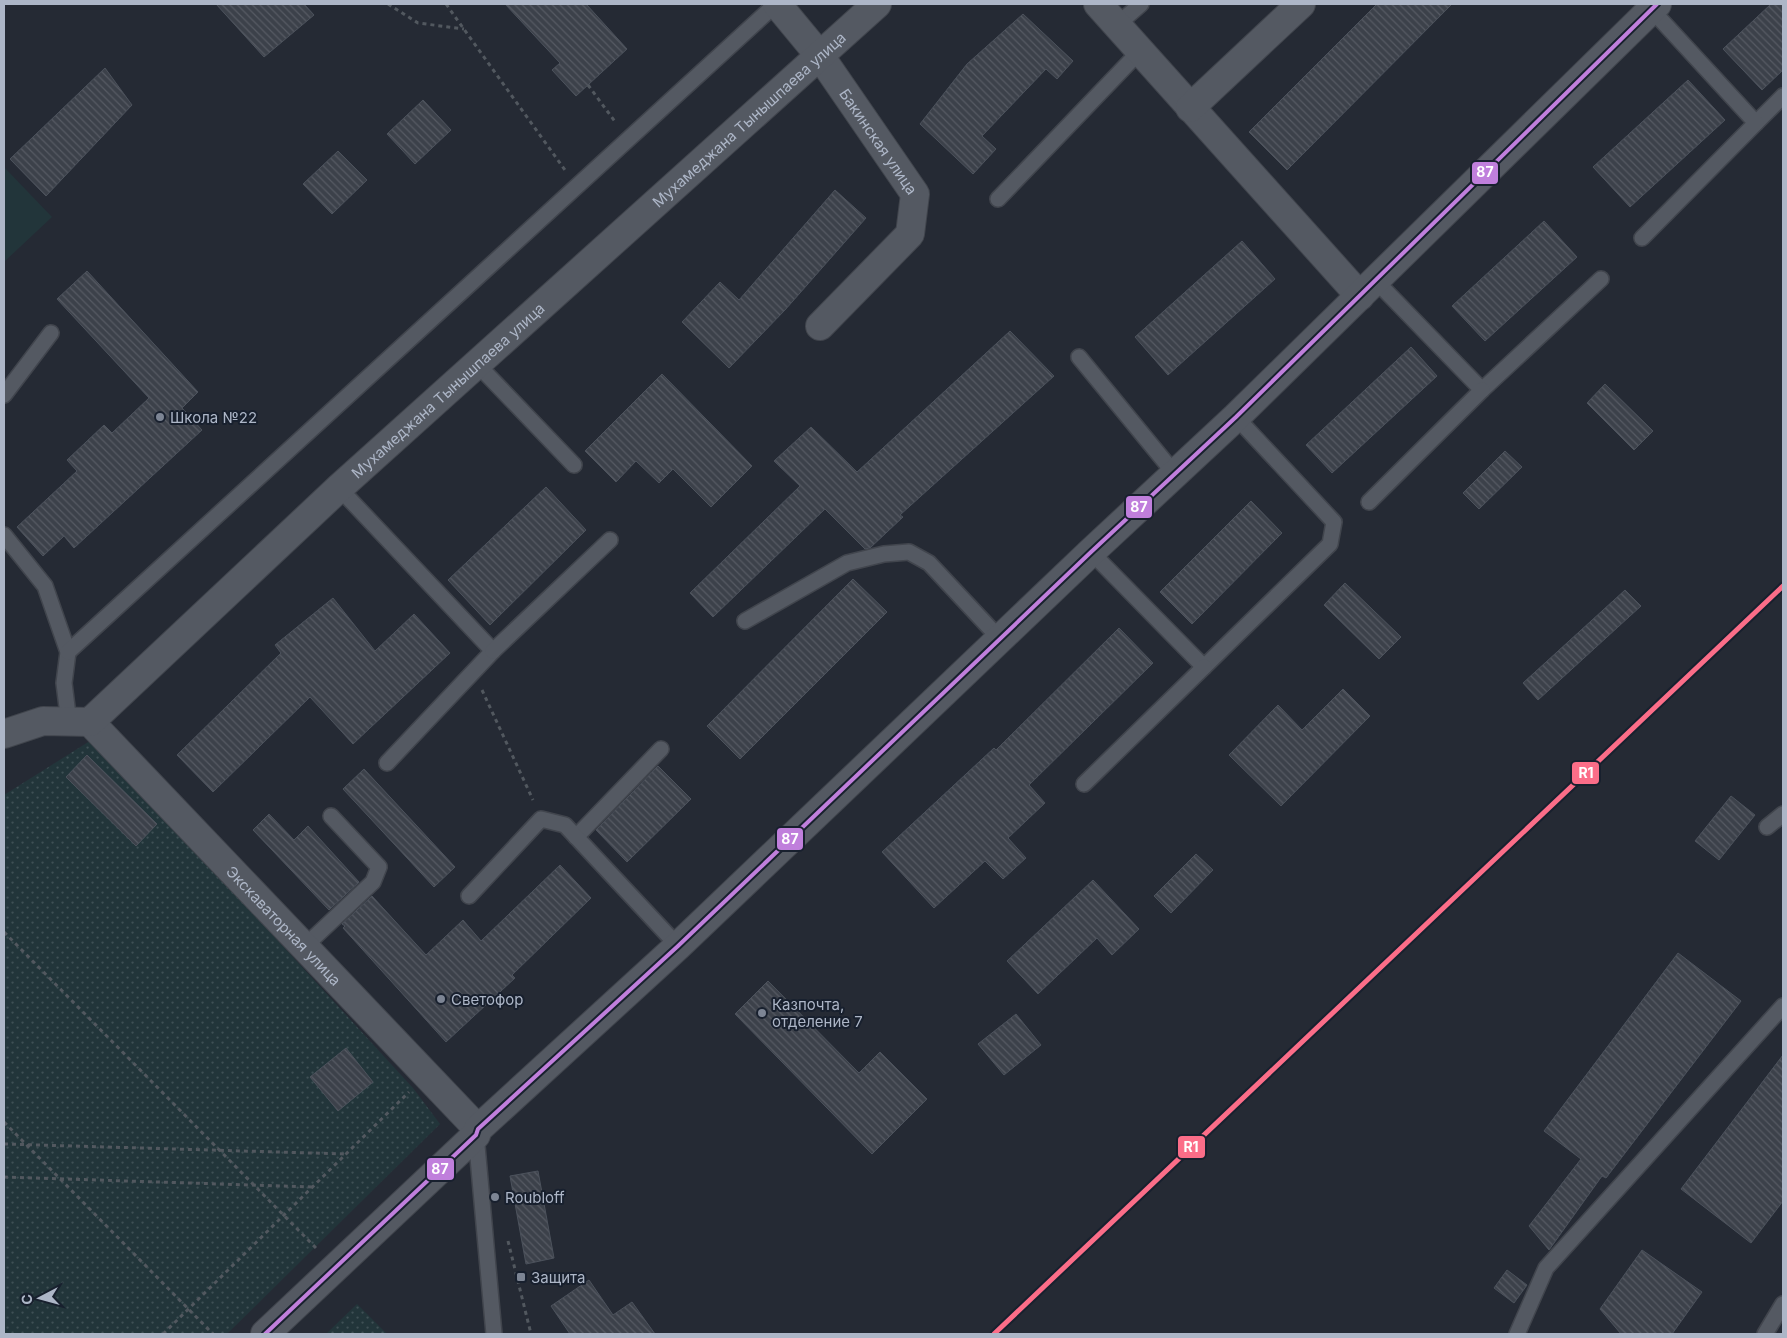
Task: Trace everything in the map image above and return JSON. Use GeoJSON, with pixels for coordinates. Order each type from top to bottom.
{"type":"FeatureCollection","features":[{"type":"Feature","properties":{"kind":"street","name":"Бакинская улица"},"geometry":{"type":"LineString","coordinates":[[777,4],[820,56],[914,194],[910,234],[820,326]]}},
{"type":"Feature","properties":{"kind":"street","name":"Мухамеджана Тынышпаева улица"},"geometry":{"type":"LineString","coordinates":[[80,722],[877,4]]}},
{"type":"Feature","properties":{"kind":"street"},"geometry":{"type":"LineString","coordinates":[[1098,4],[1190,108],[1368,288]]}},
{"type":"Feature","properties":{"kind":"street"},"geometry":{"type":"LineString","coordinates":[[1190,108],[1301,4]]}},
{"type":"Feature","properties":{"kind":"street"},"geometry":{"type":"LineString","coordinates":[[265,1334],[1236,417],[1654,6]]}},
{"type":"Feature","properties":{"kind":"street"},"geometry":{"type":"LineString","coordinates":[[4,734],[43,721],[80,722]]}},
{"type":"Feature","properties":{"kind":"street","name":"Экскаваторная улица"},"geometry":{"type":"LineString","coordinates":[[80,722],[304,947],[477,1132]]}},
{"type":"Feature","properties":{"kind":"lane"},"geometry":{"type":"LineString","coordinates":[[68,652],[777,4]]}},
{"type":"Feature","properties":{"kind":"lane"},"geometry":{"type":"LineString","coordinates":[[1117,25],[1141,4]]}},
{"type":"Feature","properties":{"kind":"lane"},"geometry":{"type":"LineString","coordinates":[[1654,6],[1756,123]]}},
{"type":"Feature","properties":{"kind":"lane"},"geometry":{"type":"LineString","coordinates":[[998,199],[1140,51]]}},
{"type":"Feature","properties":{"kind":"lane"},"geometry":{"type":"LineString","coordinates":[[1642,238],[1783,96]]}},
{"type":"Feature","properties":{"kind":"lane"},"geometry":{"type":"LineString","coordinates":[[1368,502],[1482,390],[1601,279]]}},
{"type":"Feature","properties":{"kind":"lane"},"geometry":{"type":"LineString","coordinates":[[1368,288],[1482,390]]}},
{"type":"Feature","properties":{"kind":"lane"},"geometry":{"type":"LineString","coordinates":[[4,395],[52,333]]}},
{"type":"Feature","properties":{"kind":"lane"},"geometry":{"type":"LineString","coordinates":[[1079,358],[1174,474]]}},
{"type":"Feature","properties":{"kind":"lane"},"geometry":{"type":"LineString","coordinates":[[477,364],[574,465]]}},
{"type":"Feature","properties":{"kind":"lane"},"geometry":{"type":"LineString","coordinates":[[1084,784],[1330,544],[1334,522],[1236,417]]}},
{"type":"Feature","properties":{"kind":"lane"},"geometry":{"type":"LineString","coordinates":[[339,488],[492,651]]}},
{"type":"Feature","properties":{"kind":"lane"},"geometry":{"type":"LineString","coordinates":[[4,535],[45,586],[68,652],[64,683],[80,722]]}},
{"type":"Feature","properties":{"kind":"lane"},"geometry":{"type":"LineString","coordinates":[[387,764],[492,651],[610,540]]}},
{"type":"Feature","properties":{"kind":"lane"},"geometry":{"type":"LineString","coordinates":[[745,621],[847,563],[884,554],[909,552],[929,562],[1000,638]]}},
{"type":"Feature","properties":{"kind":"lane"},"geometry":{"type":"LineString","coordinates":[[1091,552],[1204,667]]}},
{"type":"Feature","properties":{"kind":"lane"},"geometry":{"type":"LineString","coordinates":[[576,837],[661,750]]}},
{"type":"Feature","properties":{"kind":"lane"},"geometry":{"type":"LineString","coordinates":[[1768,827],[1783,814]]}},
{"type":"Feature","properties":{"kind":"lane"},"geometry":{"type":"LineString","coordinates":[[304,947],[373,882],[379,867],[331,816]]}},
{"type":"Feature","properties":{"kind":"lane"},"geometry":{"type":"LineString","coordinates":[[468,896],[541,819],[565,826],[678,946]]}},
{"type":"Feature","properties":{"kind":"lane"},"geometry":{"type":"LineString","coordinates":[[1517,1334],[1546,1268],[1624,1185],[1783,1006]]}},
{"type":"Feature","properties":{"kind":"lane"},"geometry":{"type":"LineString","coordinates":[[477,1132],[494,1334]]}},
{"type":"Feature","properties":{"kind":"lane"},"geometry":{"type":"LineString","coordinates":[[1765,1334],[1783,1304]]}},
{"type":"Feature","properties":{"kind":"path"},"geometry":{"type":"LineString","coordinates":[[388,4],[418,23],[464,30]]}},
{"type":"Feature","properties":{"kind":"path"},"geometry":{"type":"LineString","coordinates":[[446,4],[577,186]]}},
{"type":"Feature","properties":{"kind":"path"},"geometry":{"type":"LineString","coordinates":[[588,85],[627,140]]}},
{"type":"Feature","properties":{"kind":"path"},"geometry":{"type":"LineString","coordinates":[[473,672],[541,819]]}},
{"type":"Feature","properties":{"kind":"path"},"geometry":{"type":"LineString","coordinates":[[4,932],[318,1250]]}},
{"type":"Feature","properties":{"kind":"path"},"geometry":{"type":"LineString","coordinates":[[163,1334],[413,1088]]}},
{"type":"Feature","properties":{"kind":"path"},"geometry":{"type":"LineString","coordinates":[[4,1122],[213,1334]]}},
{"type":"Feature","properties":{"kind":"path"},"geometry":{"type":"LineString","coordinates":[[4,1144],[347,1154]]}},
{"type":"Feature","properties":{"kind":"path"},"geometry":{"type":"LineString","coordinates":[[4,1177],[313,1188]]}},
{"type":"Feature","properties":{"kind":"green space"},"geometry":{"type":"Polygon","coordinates":[[[4,167],[52,217],[4,262],[4,167]]]}},
{"type":"Feature","properties":{"kind":"green space"},"geometry":{"type":"Polygon","coordinates":[[[93,739],[413,1088],[440,1124],[227,1334],[4,1334],[4,795],[93,739]]]}},
{"type":"Feature","properties":{"kind":"green space"},"geometry":{"type":"Polygon","coordinates":[[[357,1304],[387,1334],[326,1334],[357,1304]]]}},
{"type":"Feature","properties":{"kind":"building"},"geometry":{"type":"Polygon","coordinates":[[[216,4],[304,4],[314,15],[264,57],[216,4]]]}},
{"type":"Feature","properties":{"kind":"building"},"geometry":{"type":"Polygon","coordinates":[[[505,4],[586,4],[627,49],[576,96],[552,70],[560,63],[505,4]]]}},
{"type":"Feature","properties":{"kind":"building"},"geometry":{"type":"Polygon","coordinates":[[[1377,4],[1452,4],[1287,170],[1249,132],[1377,4]]]}},
{"type":"Feature","properties":{"kind":"building"},"geometry":{"type":"Polygon","coordinates":[[[1771,4],[1783,4],[1783,70],[1762,90],[1723,49],[1771,4]]]}},
{"type":"Feature","properties":{"kind":"building"},"geometry":{"type":"Polygon","coordinates":[[[1023,14],[1073,61],[1057,79],[1046,69],[982,136],[996,149],[973,174],[920,124],[967,64],[1023,14]]]}},
{"type":"Feature","properties":{"kind":"building"},"geometry":{"type":"Polygon","coordinates":[[[105,68],[132,105],[46,196],[10,159],[105,68]]]}},
{"type":"Feature","properties":{"kind":"building"},"geometry":{"type":"Polygon","coordinates":[[[1688,80],[1725,120],[1630,207],[1593,167],[1688,80]]]}},
{"type":"Feature","properties":{"kind":"building"},"geometry":{"type":"Polygon","coordinates":[[[423,100],[451,130],[415,164],[387,134],[423,100]]]}},
{"type":"Feature","properties":{"kind":"building"},"geometry":{"type":"Polygon","coordinates":[[[338,151],[367,180],[332,214],[303,184],[338,151]]]}},
{"type":"Feature","properties":{"kind":"building"},"geometry":{"type":"Polygon","coordinates":[[[835,190],[866,218],[785,310],[729,368],[682,322],[720,282],[739,300],[835,190]]]}},
{"type":"Feature","properties":{"kind":"building"},"geometry":{"type":"Polygon","coordinates":[[[1544,221],[1577,257],[1485,341],[1452,306],[1544,221]]]}},
{"type":"Feature","properties":{"kind":"building"},"geometry":{"type":"Polygon","coordinates":[[[1242,241],[1275,279],[1168,375],[1135,337],[1242,241]]]}},
{"type":"Feature","properties":{"kind":"building","name":"Школа №22"},"geometry":{"type":"Polygon","coordinates":[[[87,271],[198,392],[182,408],[202,430],[74,548],[64,536],[43,556],[17,527],[77,471],[67,460],[104,425],[112,433],[149,398],[57,299],[87,271]]]}},
{"type":"Feature","properties":{"kind":"building"},"geometry":{"type":"Polygon","coordinates":[[[1010,331],[1054,376],[900,515],[903,517],[870,548],[865,549],[825,509],[713,617],[690,593],[800,486],[774,461],[811,427],[857,472],[1010,331]]]}},
{"type":"Feature","properties":{"kind":"building"},"geometry":{"type":"Polygon","coordinates":[[[1411,347],[1437,376],[1332,473],[1306,445],[1411,347]]]}},
{"type":"Feature","properties":{"kind":"building"},"geometry":{"type":"Polygon","coordinates":[[[662,374],[752,466],[711,507],[673,469],[659,483],[636,461],[616,482],[585,451],[662,374]]]}},
{"type":"Feature","properties":{"kind":"building"},"geometry":{"type":"Polygon","coordinates":[[[1605,384],[1653,431],[1634,450],[1587,403],[1605,384]]]}},
{"type":"Feature","properties":{"kind":"building"},"geometry":{"type":"Polygon","coordinates":[[[1505,451],[1522,467],[1479,509],[1463,493],[1505,451]]]}},
{"type":"Feature","properties":{"kind":"building"},"geometry":{"type":"Polygon","coordinates":[[[546,487],[586,530],[490,625],[448,580],[546,487]]]}},
{"type":"Feature","properties":{"kind":"building"},"geometry":{"type":"Polygon","coordinates":[[[1251,501],[1282,533],[1192,624],[1160,592],[1251,501]]]}},
{"type":"Feature","properties":{"kind":"building"},"geometry":{"type":"Polygon","coordinates":[[[853,579],[887,612],[740,759],[707,726],[853,579]]]}},
{"type":"Feature","properties":{"kind":"building"},"geometry":{"type":"Polygon","coordinates":[[[1345,583],[1401,637],[1379,659],[1324,605],[1345,583]]]}},
{"type":"Feature","properties":{"kind":"building"},"geometry":{"type":"Polygon","coordinates":[[[1625,590],[1641,606],[1538,700],[1523,683],[1625,590]]]}},
{"type":"Feature","properties":{"kind":"building"},"geometry":{"type":"Polygon","coordinates":[[[333,598],[375,651],[414,614],[450,653],[353,744],[310,697],[213,792],[177,755],[281,653],[275,645],[333,598]]]}},
{"type":"Feature","properties":{"kind":"building"},"geometry":{"type":"Polygon","coordinates":[[[1119,628],[1153,663],[1029,785],[1045,803],[1008,838],[1026,858],[1003,879],[985,861],[934,908],[882,852],[994,748],[996,750],[1119,628]]]}},
{"type":"Feature","properties":{"kind":"building"},"geometry":{"type":"Polygon","coordinates":[[[1343,689],[1370,716],[1281,806],[1229,755],[1278,705],[1302,730],[1343,689]]]}},
{"type":"Feature","properties":{"kind":"building"},"geometry":{"type":"Polygon","coordinates":[[[87,755],[157,824],[136,846],[66,777],[87,755]]]}},
{"type":"Feature","properties":{"kind":"building"},"geometry":{"type":"Polygon","coordinates":[[[658,766],[691,799],[627,862],[596,830],[658,766]]]}},
{"type":"Feature","properties":{"kind":"building"},"geometry":{"type":"Polygon","coordinates":[[[364,769],[455,867],[434,887],[343,789],[364,769]]]}},
{"type":"Feature","properties":{"kind":"building"},"geometry":{"type":"Polygon","coordinates":[[[1731,796],[1755,815],[1719,860],[1695,841],[1731,796]]]}},
{"type":"Feature","properties":{"kind":"building"},"geometry":{"type":"Polygon","coordinates":[[[269,814],[294,840],[308,826],[359,882],[329,910],[253,830],[269,814]]]}},
{"type":"Feature","properties":{"kind":"building"},"geometry":{"type":"Polygon","coordinates":[[[1196,854],[1213,870],[1171,913],[1154,896],[1196,854]]]}},
{"type":"Feature","properties":{"kind":"building"},"geometry":{"type":"Polygon","coordinates":[[[560,865],[591,898],[512,975],[515,978],[446,1042],[343,928],[345,926],[342,924],[372,896],[426,955],[463,920],[481,941],[560,865]]]}},
{"type":"Feature","properties":{"kind":"building"},"geometry":{"type":"Polygon","coordinates":[[[1093,880],[1139,929],[1112,955],[1097,938],[1038,994],[1007,961],[1093,880]]]}},
{"type":"Feature","properties":{"kind":"building"},"geometry":{"type":"Polygon","coordinates":[[[1678,953],[1741,1001],[1606,1178],[1602,1176],[1549,1250],[1529,1226],[1581,1159],[1544,1131],[1678,953]]]}},
{"type":"Feature","properties":{"kind":"building"},"geometry":{"type":"Polygon","coordinates":[[[768,981],[859,1073],[880,1052],[927,1099],[872,1154],[735,1014],[768,981]]]}},
{"type":"Feature","properties":{"kind":"building"},"geometry":{"type":"Polygon","coordinates":[[[1016,1014],[1041,1045],[1004,1075],[978,1044],[1016,1014]]]}},
{"type":"Feature","properties":{"kind":"building"},"geometry":{"type":"Polygon","coordinates":[[[346,1048],[373,1082],[338,1111],[310,1077],[346,1048]]]}},
{"type":"Feature","properties":{"kind":"building"},"geometry":{"type":"Polygon","coordinates":[[[1783,1055],[1783,1201],[1751,1243],[1681,1189],[1783,1055]]]}},
{"type":"Feature","properties":{"kind":"building"},"geometry":{"type":"Polygon","coordinates":[[[538,1171],[554,1258],[526,1264],[510,1176],[538,1171]]]}},
{"type":"Feature","properties":{"kind":"building"},"geometry":{"type":"Polygon","coordinates":[[[1642,1250],[1702,1292],[1672,1334],[1621,1334],[1600,1309],[1642,1250]]]}},
{"type":"Feature","properties":{"kind":"building"},"geometry":{"type":"Polygon","coordinates":[[[1507,1270],[1527,1285],[1514,1303],[1494,1288],[1507,1270]]]}},
{"type":"Feature","properties":{"kind":"building"},"geometry":{"type":"Polygon","coordinates":[[[589,1280],[613,1315],[632,1302],[655,1334],[570,1334],[551,1306],[589,1280]]]}},
{"type":"Feature","properties":{"kind":"transit line","name":"87"},"geometry":{"type":"LineString","coordinates":[[265,1334],[476,1135],[478,1129],[678,946],[1091,552],[1236,417],[1657,4]]}},
{"type":"Feature","properties":{"kind":"transit line","name":"R1"},"geometry":{"type":"LineString","coordinates":[[994,1334],[1783,586]]}},
{"type":"Feature","properties":{"kind":"place","name":"Школа №22"},"geometry":{"type":"Point","coordinates":[160,417]}},
{"type":"Feature","properties":{"kind":"place","name":"Светофор"},"geometry":{"type":"Point","coordinates":[441,999]}},
{"type":"Feature","properties":{"kind":"place","name":"Казпочта, отделение 7"},"geometry":{"type":"Point","coordinates":[762,1013]}},
{"type":"Feature","properties":{"kind":"place","name":"Roubloff"},"geometry":{"type":"Point","coordinates":[495,1197]}},
{"type":"Feature","properties":{"kind":"place","name":"Защита"},"geometry":{"type":"Point","coordinates":[521,1277]}}]}
